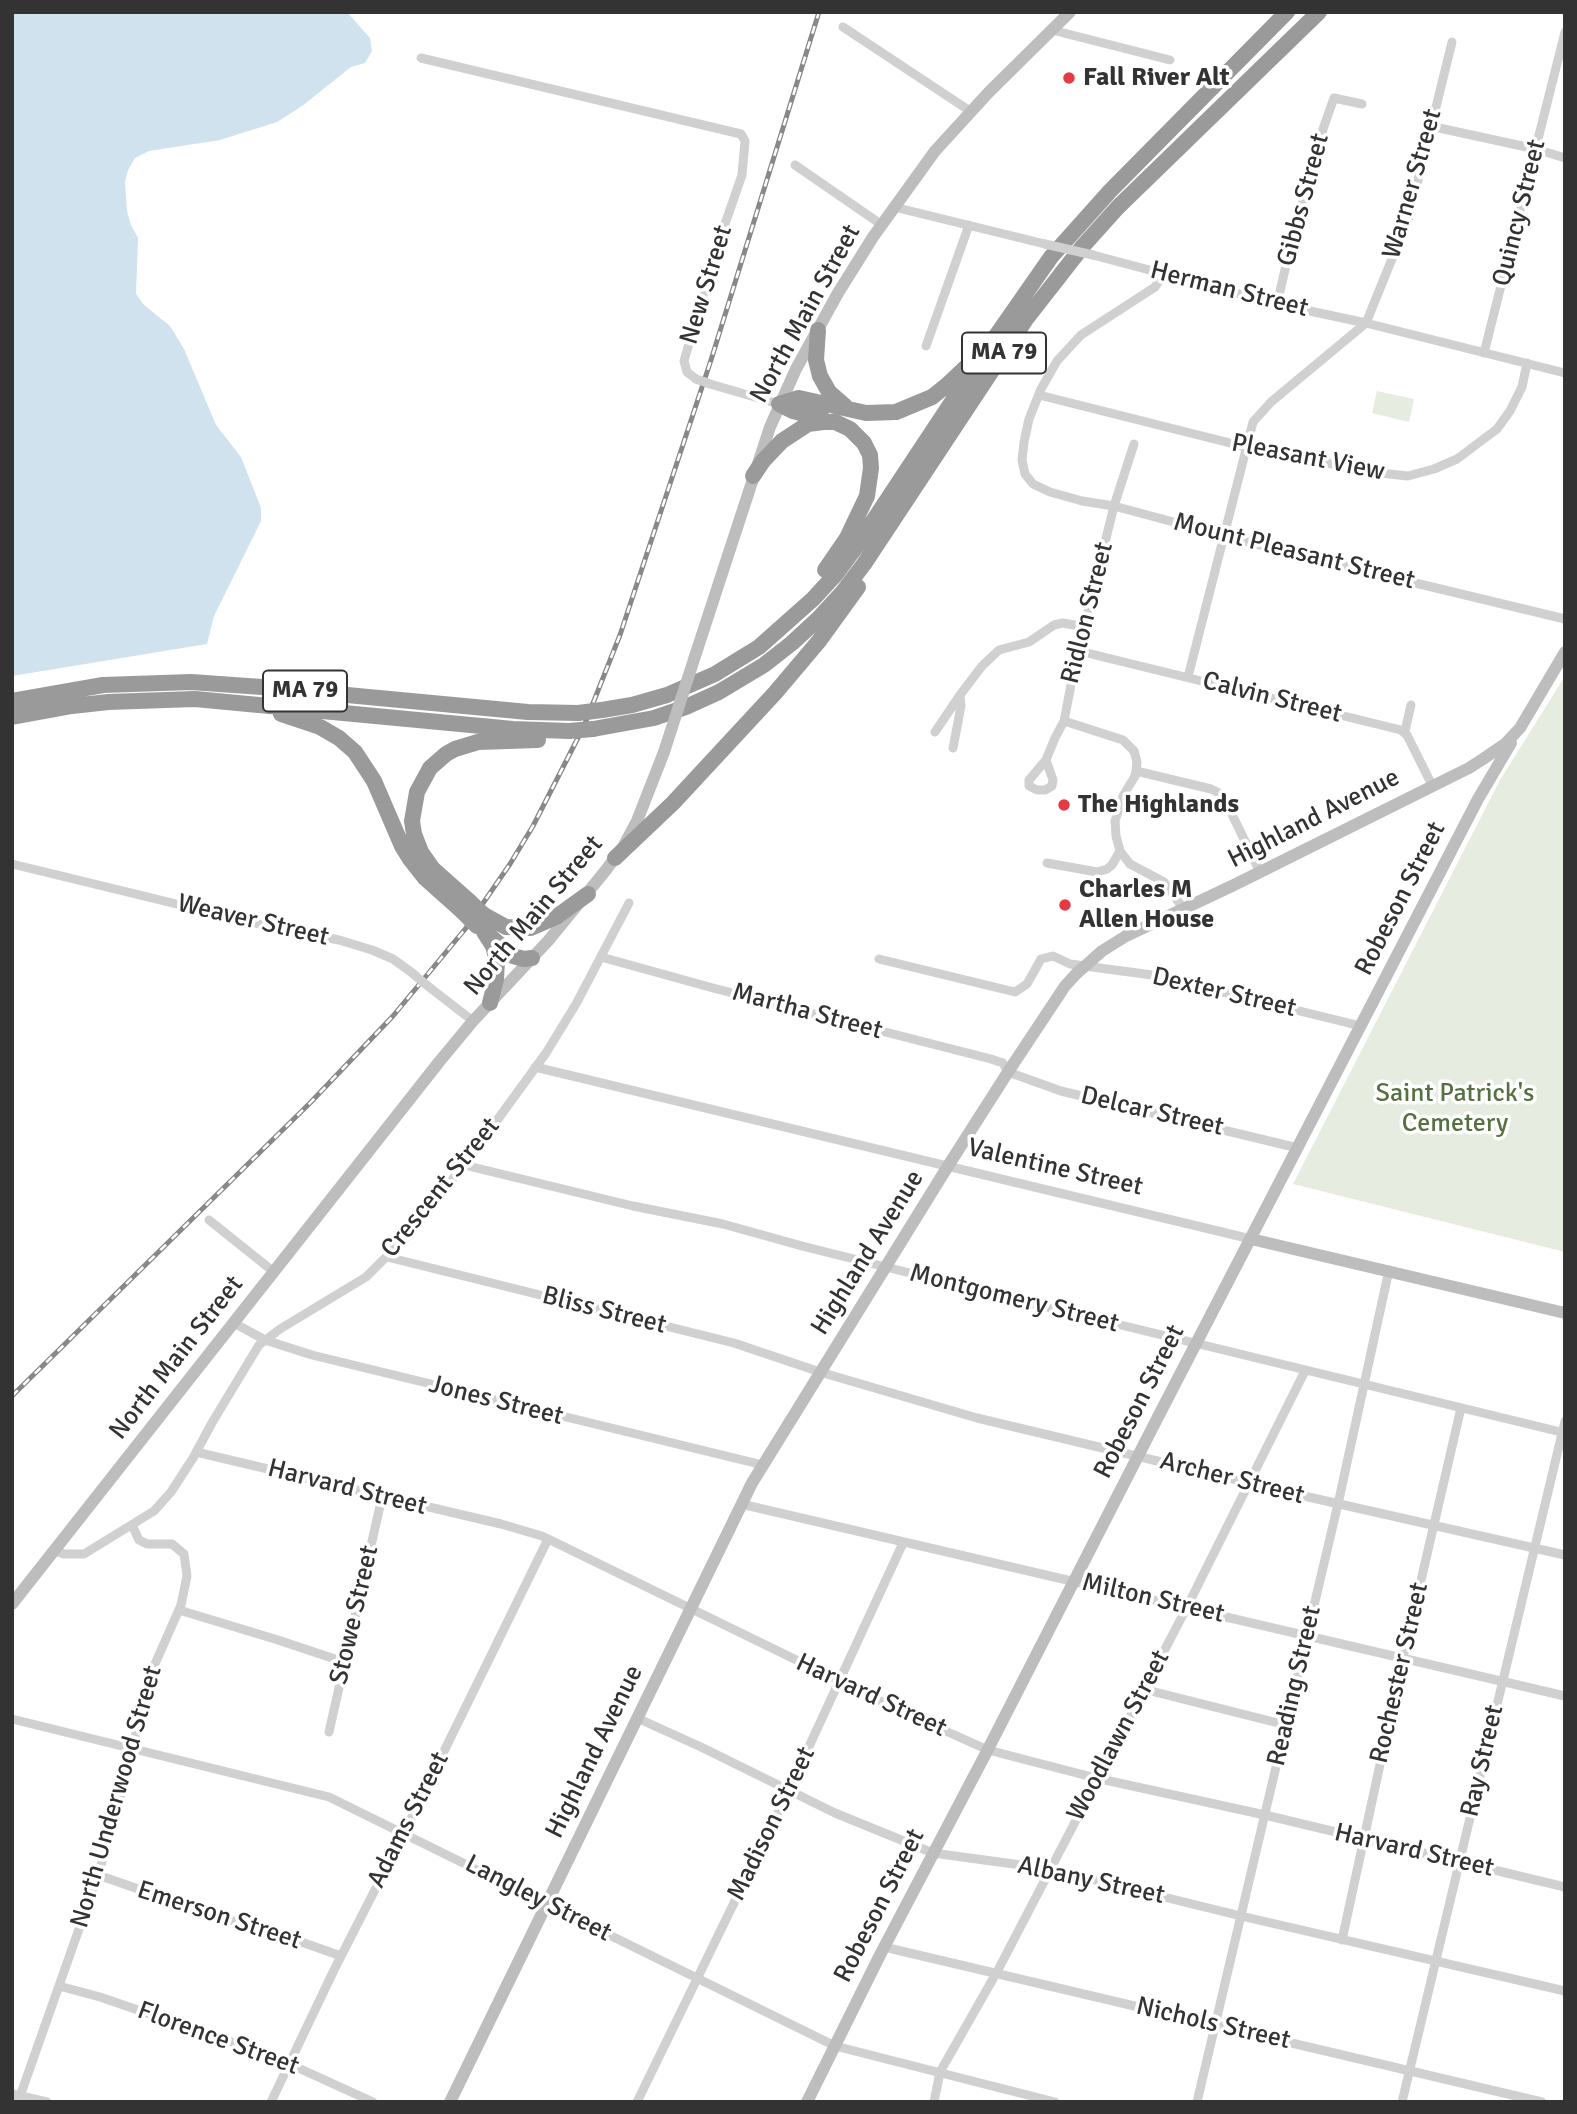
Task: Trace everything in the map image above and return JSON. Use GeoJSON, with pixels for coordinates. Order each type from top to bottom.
{"type":"FeatureCollection","features":[{"type":"Feature","properties":{"kind":"highway","name":"MA 79"},"geometry":{"type":"LineString","coordinates":[[12,701],[103,685],[191,682],[519,712],[578,713],[658,698],[731,666],[773,636],[813,600],[847,560],[1010,313],[1074,230],[1287,12]]}},
{"type":"Feature","properties":{"kind":"highway","name":"MA 79"},"geometry":{"type":"LineString","coordinates":[[12,718],[72,706],[125,700],[213,700],[567,735],[614,732],[687,707],[719,692],[751,674],[786,648],[842,593],[900,511],[1026,319],[1083,246],[1125,201],[1319,12]]}},
{"type":"Feature","properties":{"kind":"highway"},"geometry":{"type":"LineString","coordinates":[[779,404],[799,398],[876,414],[896,412],[932,397],[962,370],[1010,313]]}},
{"type":"Feature","properties":{"kind":"highway"},"geometry":{"type":"LineString","coordinates":[[818,330],[816,360],[822,382],[838,401],[857,411]]}},
{"type":"Feature","properties":{"kind":"highway"},"geometry":{"type":"LineString","coordinates":[[773,636],[837,554],[856,521],[872,475],[867,449],[856,434],[835,422],[793,411],[779,404]]}},
{"type":"Feature","properties":{"kind":"highway"},"geometry":{"type":"LineString","coordinates":[[753,477],[775,447],[793,433],[813,423],[835,422]]}},
{"type":"Feature","properties":{"kind":"highway"},"geometry":{"type":"LineString","coordinates":[[615,858],[666,810],[798,667],[861,584],[900,511]]}},
{"type":"Feature","properties":{"kind":"highway"},"geometry":{"type":"LineString","coordinates":[[213,700],[299,719],[330,732],[348,745],[369,771],[401,846],[410,859],[425,878],[465,906]]}},
{"type":"Feature","properties":{"kind":"highway"},"geometry":{"type":"LineString","coordinates":[[533,958],[513,956],[433,869],[418,846],[412,821],[413,810],[416,792],[433,765],[446,754],[466,744],[567,735]]}},
{"type":"Feature","properties":{"kind":"highway"},"geometry":{"type":"LineString","coordinates":[[482,924],[531,928],[556,917],[587,894]]}},
{"type":"Feature","properties":{"kind":"highway"},"geometry":{"type":"LineString","coordinates":[[482,924],[497,961],[490,1003]]}},
{"type":"Feature","properties":{"kind":"main road","name":"North Main Street"},"geometry":{"type":"LineString","coordinates":[[12,1604],[439,1062],[473,1021],[533,958],[615,858],[643,808],[664,752],[779,404],[818,330],[882,225],[935,151],[970,111],[1070,12]]}},
{"type":"Feature","properties":{"kind":"main road","name":"Highland Avenue"},"geometry":{"type":"LineString","coordinates":[[450,2102],[741,1504],[948,1166],[1055,1000],[1076,974],[1102,951],[1126,936],[1432,785],[1483,759],[1505,744],[1520,727],[1565,652]]}},
{"type":"Feature","properties":{"kind":"main road","name":"Robeson Street"},"geometry":{"type":"LineString","coordinates":[[807,2102],[884,1947],[1478,799],[1520,727]]}},
{"type":"Feature","properties":{"kind":"main road","name":"Valentine Street"},"geometry":{"type":"LineString","coordinates":[[1251,1239],[1565,1314]]}},
{"type":"Feature","properties":{"kind":"street"},"geometry":{"type":"LineString","coordinates":[[844,27],[970,111]]}},
{"type":"Feature","properties":{"kind":"street"},"geometry":{"type":"LineString","coordinates":[[1052,30],[1170,60]]}},
{"type":"Feature","properties":{"kind":"street","name":"Quincy Street"},"geometry":{"type":"LineString","coordinates":[[1484,353],[1565,32]]}},
{"type":"Feature","properties":{"kind":"street","name":"Warner Street"},"geometry":{"type":"LineString","coordinates":[[1366,323],[1409,217],[1452,42]]}},
{"type":"Feature","properties":{"kind":"street","name":"New Street"},"geometry":{"type":"LineString","coordinates":[[421,58],[741,134],[745,141],[745,155],[739,183],[685,355],[684,367],[696,379],[779,404]]}},
{"type":"Feature","properties":{"kind":"street","name":"Gibbs Street"},"geometry":{"type":"LineString","coordinates":[[1277,304],[1293,235],[1334,98],[1362,104]]}},
{"type":"Feature","properties":{"kind":"street"},"geometry":{"type":"LineString","coordinates":[[1430,126],[1565,158]]}},
{"type":"Feature","properties":{"kind":"street"},"geometry":{"type":"LineString","coordinates":[[795,165],[882,225]]}},
{"type":"Feature","properties":{"kind":"street","name":"Herman Street"},"geometry":{"type":"LineString","coordinates":[[894,207],[1147,268],[1163,275],[1277,304],[1366,323],[1565,373]]}},
{"type":"Feature","properties":{"kind":"street"},"geometry":{"type":"LineString","coordinates":[[926,346],[969,225]]}},
{"type":"Feature","properties":{"kind":"street"},"geometry":{"type":"LineString","coordinates":[[1038,395],[1057,361],[1081,335],[1155,287],[1163,275]]}},
{"type":"Feature","properties":{"kind":"street"},"geometry":{"type":"LineString","coordinates":[[1188,677],[1253,422],[1265,408],[1366,323]]}},
{"type":"Feature","properties":{"kind":"street","name":"Pleasant View"},"geometry":{"type":"LineString","coordinates":[[1038,395],[1245,447],[1269,449],[1362,471],[1408,475],[1434,469],[1458,459],[1497,429],[1510,411],[1521,387],[1527,363]]}},
{"type":"Feature","properties":{"kind":"street","name":"Mount Pleasant Street"},"geometry":{"type":"LineString","coordinates":[[1038,395],[1029,419],[1022,460],[1025,474],[1033,484],[1050,492],[1565,619]]}},
{"type":"Feature","properties":{"kind":"street","name":"Ridlon Street"},"geometry":{"type":"LineString","coordinates":[[1046,760],[1064,721],[1114,506],[1134,444]]}},
{"type":"Feature","properties":{"kind":"street"},"geometry":{"type":"LineString","coordinates":[[935,732],[982,666],[999,650],[1029,642],[1054,625],[1063,623],[1085,627]]}},
{"type":"Feature","properties":{"kind":"street","name":"Calvin Street"},"geometry":{"type":"LineString","coordinates":[[1079,651],[1405,731]]}},
{"type":"Feature","properties":{"kind":"street"},"geometry":{"type":"LineString","coordinates":[[953,748],[961,706],[960,695]]}},
{"type":"Feature","properties":{"kind":"street"},"geometry":{"type":"LineString","coordinates":[[1412,705],[1405,731],[1432,785]]}},
{"type":"Feature","properties":{"kind":"street"},"geometry":{"type":"LineString","coordinates":[[1064,721],[1123,740],[1134,751],[1138,762],[1136,771],[1123,796],[1115,821],[1120,852],[1130,864],[1164,882],[1183,908]]}},
{"type":"Feature","properties":{"kind":"street"},"geometry":{"type":"LineString","coordinates":[[1136,771],[1219,793],[1260,872]]}},
{"type":"Feature","properties":{"kind":"street"},"geometry":{"type":"LineString","coordinates":[[1047,863],[1097,872],[1107,869],[1120,852]]}},
{"type":"Feature","properties":{"kind":"street","name":"Weaver Street"},"geometry":{"type":"LineString","coordinates":[[12,864],[263,925],[340,940],[383,955],[411,972],[473,1021]]}},
{"type":"Feature","properties":{"kind":"street","name":"Crescent Street"},"geometry":{"type":"LineString","coordinates":[[54,1550],[64,1554],[83,1554],[154,1511],[171,1492],[196,1452],[254,1351],[280,1329],[366,1277],[414,1229],[535,1067],[576,1004],[629,903]]}},
{"type":"Feature","properties":{"kind":"street","name":"Dexter Street"},"geometry":{"type":"LineString","coordinates":[[879,959],[1015,992],[1027,984],[1041,959],[1052,956],[1070,964],[1152,975],[1361,1026]]}},
{"type":"Feature","properties":{"kind":"street","name":"Martha Street"},"geometry":{"type":"LineString","coordinates":[[601,957],[991,1059],[1003,1063],[1008,1072]]}},
{"type":"Feature","properties":{"kind":"street","name":"Valentine Street"},"geometry":{"type":"LineString","coordinates":[[535,1067],[1251,1239]]}},
{"type":"Feature","properties":{"kind":"street","name":"Delcar Street"},"geometry":{"type":"LineString","coordinates":[[1008,1072],[1061,1091],[1298,1148]]}},
{"type":"Feature","properties":{"kind":"street","name":"Montgomery Street"},"geometry":{"type":"LineString","coordinates":[[464,1165],[633,1206],[723,1224],[886,1267],[1563,1433]]}},
{"type":"Feature","properties":{"kind":"street"},"geometry":{"type":"LineString","coordinates":[[209,1220],[274,1272]]}},
{"type":"Feature","properties":{"kind":"street","name":"Bliss Street"},"geometry":{"type":"LineString","coordinates":[[387,1257],[735,1344],[820,1372]]}},
{"type":"Feature","properties":{"kind":"street","name":"Reading Street"},"geometry":{"type":"LineString","coordinates":[[1198,2102],[1338,1504],[1389,1270]]}},
{"type":"Feature","properties":{"kind":"street","name":"Jones Street"},"geometry":{"type":"LineString","coordinates":[[233,1323],[265,1340],[312,1355],[763,1465]]}},
{"type":"Feature","properties":{"kind":"street","name":"Woodlawn Street"},"geometry":{"type":"LineString","coordinates":[[934,2102],[940,2072],[997,1972],[1187,1607],[1305,1371]]}},
{"type":"Feature","properties":{"kind":"street","name":"Archer Street"},"geometry":{"type":"LineString","coordinates":[[820,1372],[977,1418],[1565,1555]]}},
{"type":"Feature","properties":{"kind":"street","name":"Rochester Street"},"geometry":{"type":"LineString","coordinates":[[1342,1940],[1461,1408]]}},
{"type":"Feature","properties":{"kind":"street","name":"Ray Street"},"geometry":{"type":"LineString","coordinates":[[1402,2102],[1565,1421]]}},
{"type":"Feature","properties":{"kind":"street","name":"Harvard Street"},"geometry":{"type":"LineString","coordinates":[[196,1452],[501,1524],[548,1539],[689,1609],[988,1750],[1096,1778],[1265,1815],[1565,1887]]}},
{"type":"Feature","properties":{"kind":"street","name":"Stowe Street"},"geometry":{"type":"LineString","coordinates":[[329,1732],[382,1497]]}},
{"type":"Feature","properties":{"kind":"street","name":"Milton Street"},"geometry":{"type":"LineString","coordinates":[[741,1504],[1565,1696]]}},
{"type":"Feature","properties":{"kind":"street","name":"North Underwood Street"},"geometry":{"type":"LineString","coordinates":[[16,2097],[98,1875],[133,1748],[143,1695],[150,1673],[179,1610],[187,1576],[184,1554],[172,1544],[147,1544],[139,1540],[132,1525]]}},
{"type":"Feature","properties":{"kind":"street","name":"Adams Street"},"geometry":{"type":"LineString","coordinates":[[271,2102],[548,1539]]}},
{"type":"Feature","properties":{"kind":"street","name":"Madison Street"},"geometry":{"type":"LineString","coordinates":[[637,2102],[789,1790],[903,1543]]}},
{"type":"Feature","properties":{"kind":"street"},"geometry":{"type":"LineString","coordinates":[[179,1610],[344,1662]]}},
{"type":"Feature","properties":{"kind":"street"},"geometry":{"type":"LineString","coordinates":[[1143,1689],[1286,1725]]}},
{"type":"Feature","properties":{"kind":"street","name":"Albany Street"},"geometry":{"type":"LineString","coordinates":[[637,1718],[835,1813],[933,1853],[1050,1869],[1565,1991]]}},
{"type":"Feature","properties":{"kind":"street","name":"Langley Street"},"geometry":{"type":"LineString","coordinates":[[12,1719],[329,1797],[835,2046],[1055,2102]]}},
{"type":"Feature","properties":{"kind":"street","name":"Emerson Street"},"geometry":{"type":"LineString","coordinates":[[98,1875],[341,1956]]}},
{"type":"Feature","properties":{"kind":"street","name":"Nichols Street"},"geometry":{"type":"LineString","coordinates":[[884,1947],[1542,2102]]}},
{"type":"Feature","properties":{"kind":"street","name":"Florence Street"},"geometry":{"type":"LineString","coordinates":[[59,1986],[100,1997],[243,2046],[373,2102]]}},
{"type":"Feature","properties":{"kind":"street"},"geometry":{"type":"LineString","coordinates":[[16,2097],[47,2102]]}},
{"type":"Feature","properties":{"kind":"green space"},"geometry":{"type":"Polygon","coordinates":[[[1377,391],[1414,399],[1409,422],[1372,413],[1377,391]]]}},
{"type":"Feature","properties":{"kind":"green space","name":"Saint Patrick's Cemetery"},"geometry":{"type":"Polygon","coordinates":[[[1565,676],[1565,1252],[1293,1184],[1500,780],[1565,676]]]}},
{"type":"Feature","properties":{"kind":"water"},"geometry":{"type":"Polygon","coordinates":[[[12,12],[347,12],[370,38],[372,51],[365,63],[351,67],[277,122],[220,140],[149,151],[135,158],[128,170],[125,182],[127,211],[138,238],[136,294],[144,305],[170,326],[184,349],[216,425],[241,457],[261,508],[261,521],[214,616],[207,644],[12,676],[12,12]]]}},
{"type":"Feature","properties":{"kind":"railway"},"geometry":{"type":"LineString","coordinates":[[12,1396],[310,1103],[393,1016],[466,928],[533,826],[584,726],[620,635],[711,360],[819,12]]}},
{"type":"Feature","properties":{"kind":"place","name":"Fall River Alt"},"geometry":{"type":"Point","coordinates":[1069,78]}},
{"type":"Feature","properties":{"kind":"place","name":"The Highlands"},"geometry":{"type":"Point","coordinates":[1064,805]}},
{"type":"Feature","properties":{"kind":"place","name":"Charles M Allen House"},"geometry":{"type":"Point","coordinates":[1065,905]}}]}
